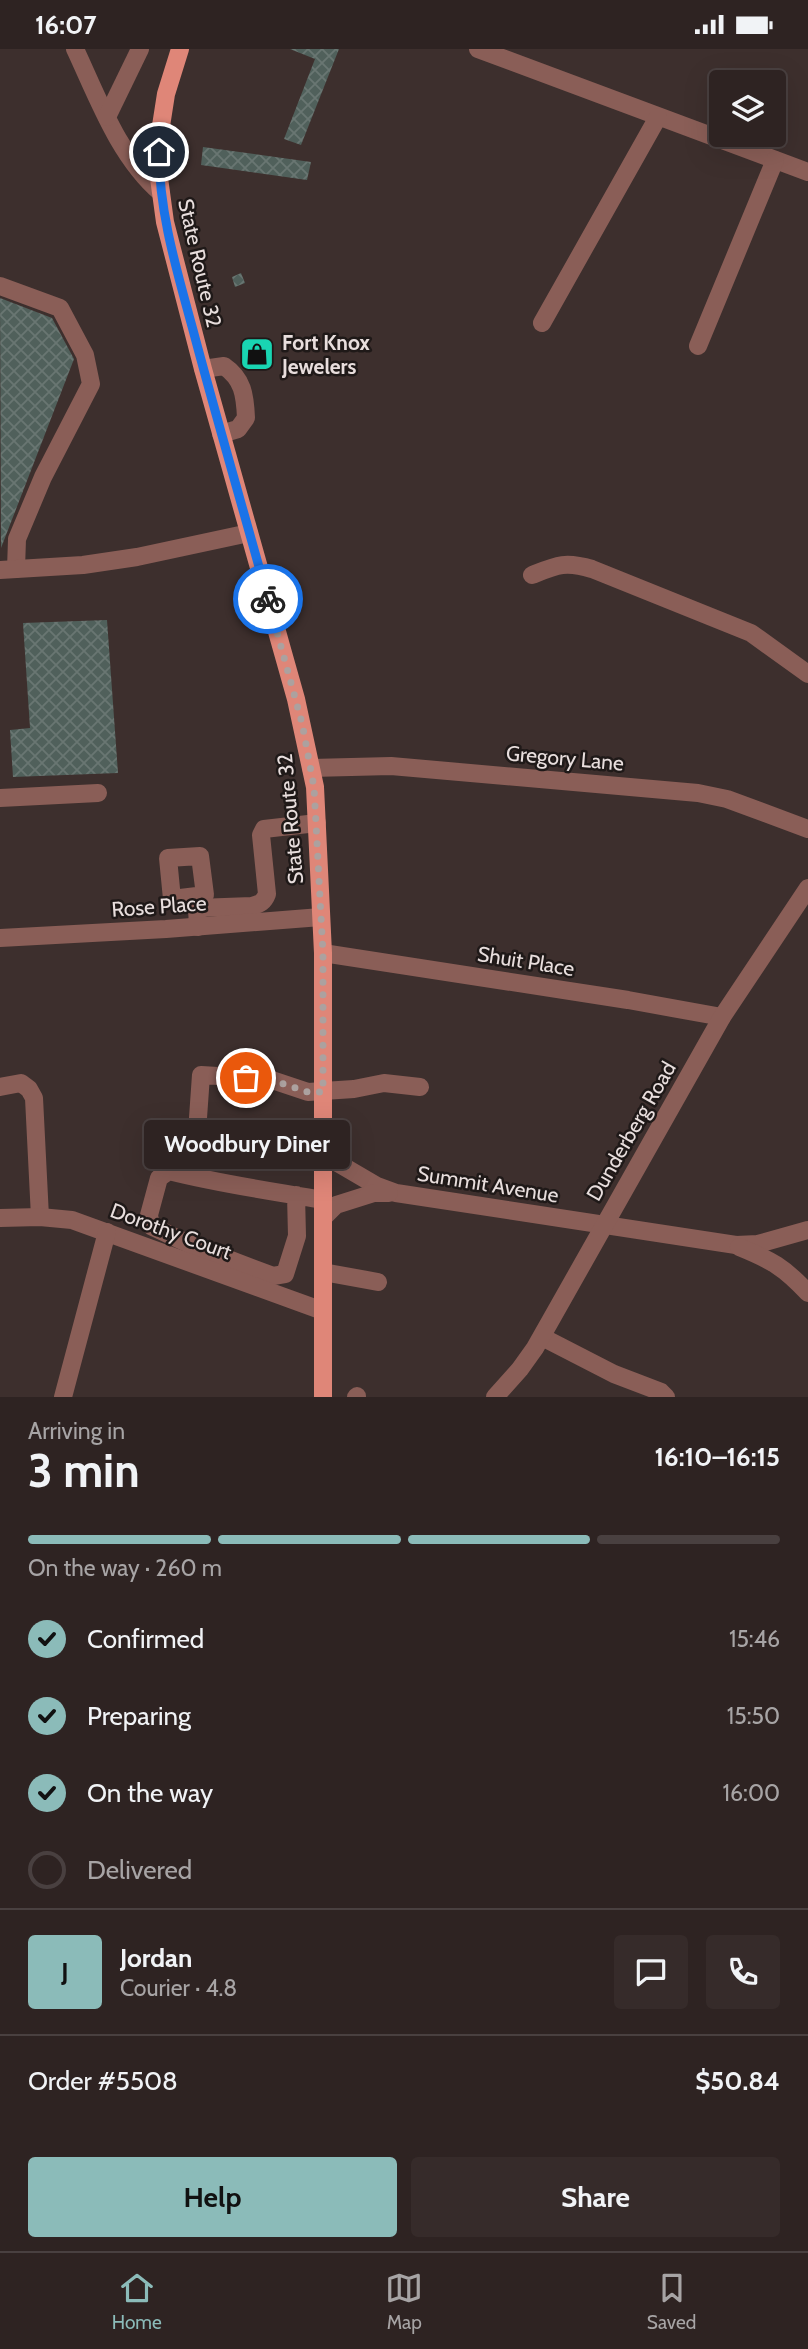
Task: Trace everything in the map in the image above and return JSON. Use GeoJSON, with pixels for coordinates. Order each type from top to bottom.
{"type":"FeatureCollection","features":[{"type":"Feature","properties":{"kind":"main road","name":"State Route 32"},"geometry":{"type":"LineString","coordinates":[[180,49],[163,111],[159,152],[160,193],[171,247],[203,369],[296,699],[311,768],[317,823],[323,953],[323,1397]]}},
{"type":"Feature","properties":{"kind":"street"},"geometry":{"type":"LineString","coordinates":[[75,49],[107,117],[136,168],[160,193]]}},
{"type":"Feature","properties":{"kind":"street"},"geometry":{"type":"LineString","coordinates":[[107,117],[139,49]]}},
{"type":"Feature","properties":{"kind":"street"},"geometry":{"type":"LineString","coordinates":[[478,49],[808,172]]}},
{"type":"Feature","properties":{"kind":"street"},"geometry":{"type":"LineString","coordinates":[[542,323],[658,117]]}},
{"type":"Feature","properties":{"kind":"street"},"geometry":{"type":"LineString","coordinates":[[698,346],[775,160]]}},
{"type":"Feature","properties":{"kind":"street"},"geometry":{"type":"LineString","coordinates":[[0,286],[60,308],[85,355],[91,384],[43,477],[17,539],[8,569],[83,565],[124,559],[249,533]]}},
{"type":"Feature","properties":{"kind":"street"},"geometry":{"type":"LineString","coordinates":[[203,369],[224,366],[236,375],[242,385],[246,418],[238,429],[221,434]]}},
{"type":"Feature","properties":{"kind":"street"},"geometry":{"type":"LineString","coordinates":[[532,575],[558,564],[571,563],[592,569],[751,633],[808,674]]}},
{"type":"Feature","properties":{"kind":"street","name":"Gregory Lane"},"geometry":{"type":"LineString","coordinates":[[311,768],[391,766],[698,793],[727,799],[808,829]]}},
{"type":"Feature","properties":{"kind":"street"},"geometry":{"type":"LineString","coordinates":[[0,798],[98,793]]}},
{"type":"Feature","properties":{"kind":"street"},"geometry":{"type":"LineString","coordinates":[[198,927],[197,902],[260,904],[267,894],[262,832],[268,827],[317,823]]}},
{"type":"Feature","properties":{"kind":"street","name":"Dunderberg Road"},"geometry":{"type":"LineString","coordinates":[[495,1397],[520,1369],[541,1336],[722,1017],[806,896]]}},
{"type":"Feature","properties":{"kind":"street","name":"Rose Place"},"geometry":{"type":"LineString","coordinates":[[0,938],[321,917]]}},
{"type":"Feature","properties":{"kind":"street","name":"Shuit Place"},"geometry":{"type":"LineString","coordinates":[[323,953],[722,1017]]}},
{"type":"Feature","properties":{"kind":"street"},"geometry":{"type":"LineString","coordinates":[[324,1148],[225,1138],[197,1132],[201,1075],[269,1079],[308,1092],[384,1083],[420,1087]]}},
{"type":"Feature","properties":{"kind":"street"},"geometry":{"type":"LineString","coordinates":[[0,1087],[21,1083],[29,1089],[34,1098],[40,1217]]}},
{"type":"Feature","properties":{"kind":"street","name":"Summit Avenue"},"geometry":{"type":"LineString","coordinates":[[324,1148],[377,1186],[396,1193],[736,1245],[758,1244],[808,1230]]}},
{"type":"Feature","properties":{"kind":"street"},"geometry":{"type":"LineString","coordinates":[[296,1195],[297,1236],[285,1274],[273,1276],[189,1244],[151,1226],[149,1215],[159,1178],[169,1171],[223,1184],[296,1195],[323,1209],[374,1193],[396,1193]]}},
{"type":"Feature","properties":{"kind":"street","name":"Dorothy Court"},"geometry":{"type":"LineString","coordinates":[[0,1218],[40,1217],[72,1220],[323,1311]]}},
{"type":"Feature","properties":{"kind":"street"},"geometry":{"type":"LineString","coordinates":[[63,1397],[107,1231]]}},
{"type":"Feature","properties":{"kind":"street","name":"Summit Avenue"},"geometry":{"type":"LineString","coordinates":[[736,1245],[770,1259],[789,1272],[808,1293]]}},
{"type":"Feature","properties":{"kind":"street"},"geometry":{"type":"LineString","coordinates":[[323,1272],[378,1282]]}},
{"type":"Feature","properties":{"kind":"street"},"geometry":{"type":"LineString","coordinates":[[541,1336],[614,1374],[661,1392],[666,1397]]}},
{"type":"Feature","properties":{"kind":"building"},"geometry":{"type":"Polygon","coordinates":[[[290,49],[339,49],[301,145],[284,139],[315,59],[290,49]]]}},
{"type":"Feature","properties":{"kind":"building"},"geometry":{"type":"Polygon","coordinates":[[[203,147],[311,162],[307,180],[201,165],[203,147]]]}},
{"type":"Feature","properties":{"kind":"building"},"geometry":{"type":"Polygon","coordinates":[[[241,273],[245,283],[235,287],[232,277],[241,273]]]}},
{"type":"Feature","properties":{"kind":"building"},"geometry":{"type":"Polygon","coordinates":[[[0,298],[52,318],[74,359],[1,548],[0,298]]]}},
{"type":"Feature","properties":{"kind":"building"},"geometry":{"type":"Polygon","coordinates":[[[107,620],[118,773],[13,777],[10,730],[30,728],[23,623],[107,620]]]}},
{"type":"Feature","properties":{"kind":"way so far"},"geometry":{"type":"LineString","coordinates":[[246,1078],[269,1079],[308,1092],[323,1092],[323,953],[314,787],[302,723],[268,599]]}},
{"type":"Feature","properties":{"kind":"place","name":"Fort Knox Jewelers"},"geometry":{"type":"Point","coordinates":[257,354]}},
{"type":"Feature","properties":{"kind":"place","name":"Woodbury Diner"},"geometry":{"type":"Point","coordinates":[246,1078]}},
{"type":"Feature","properties":{"kind":"route"},"geometry":{"type":"LineString","coordinates":[[159,152],[160,193],[169,238],[268,599]]}}]}
